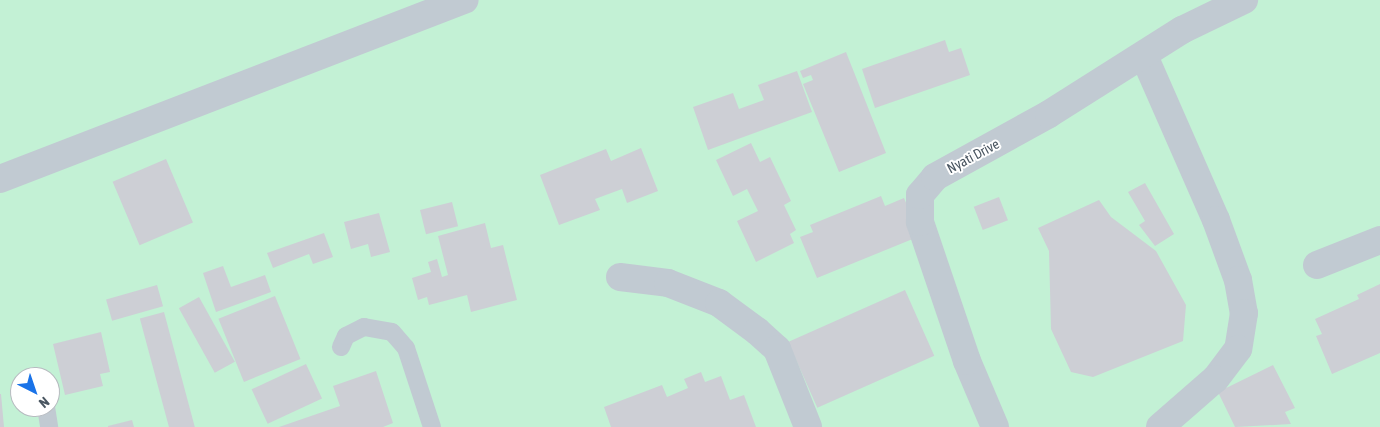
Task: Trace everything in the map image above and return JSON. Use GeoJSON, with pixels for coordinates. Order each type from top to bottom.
{"type":"FeatureCollection","features":[{"type":"Feature","properties":{"kind":"street"},"geometry":{"type":"LineString","coordinates":[[0,179],[465,0]]}},
{"type":"Feature","properties":{"kind":"street","name":"Nyati Drive"},"geometry":{"type":"LineString","coordinates":[[995,427],[967,361],[920,222],[920,195],[935,177],[1144,56],[1182,30],[1244,0]]}},
{"type":"Feature","properties":{"kind":"street"},"geometry":{"type":"LineString","coordinates":[[1144,56],[1216,220],[1238,280],[1244,313],[1238,349],[1216,379],[1160,427]]}},
{"type":"Feature","properties":{"kind":"street"},"geometry":{"type":"LineString","coordinates":[[1317,265],[1380,240]]}},
{"type":"Feature","properties":{"kind":"street"},"geometry":{"type":"LineString","coordinates":[[620,276],[668,283],[718,304],[757,330],[777,349],[808,427]]}},
{"type":"Feature","properties":{"kind":"lane"},"geometry":{"type":"LineString","coordinates":[[341,347],[346,336],[364,326],[392,332],[406,348],[432,427]]}},
{"type":"Feature","properties":{"kind":"green space"},"geometry":{"type":"Polygon","coordinates":[[[0,0],[1380,0],[1380,427],[0,427],[0,0]]]}},
{"type":"Feature","properties":{"kind":"building"},"geometry":{"type":"Polygon","coordinates":[[[945,40],[949,52],[961,48],[970,75],[875,108],[862,69],[945,40]]]}},
{"type":"Feature","properties":{"kind":"building"},"geometry":{"type":"Polygon","coordinates":[[[846,52],[886,153],[839,172],[803,84],[813,80],[811,75],[803,78],[800,71],[846,52]]]}},
{"type":"Feature","properties":{"kind":"building"},"geometry":{"type":"Polygon","coordinates":[[[797,71],[812,112],[708,150],[693,107],[733,93],[739,109],[764,100],[758,85],[797,71]]]}},
{"type":"Feature","properties":{"kind":"building"},"geometry":{"type":"Polygon","coordinates":[[[751,143],[760,162],[770,157],[791,201],[784,205],[796,230],[790,234],[794,243],[756,262],[737,221],[758,211],[747,189],[733,196],[716,160],[751,143]]]}},
{"type":"Feature","properties":{"kind":"building"},"geometry":{"type":"Polygon","coordinates":[[[641,148],[658,191],[627,203],[622,189],[595,199],[600,210],[559,225],[540,175],[606,149],[611,161],[641,148]]]}},
{"type":"Feature","properties":{"kind":"building"},"geometry":{"type":"Polygon","coordinates":[[[166,159],[193,223],[140,245],[113,182],[166,159]]]}},
{"type":"Feature","properties":{"kind":"building"},"geometry":{"type":"Polygon","coordinates":[[[1145,183],[1174,234],[1155,246],[1139,225],[1145,221],[1128,192],[1145,183]]]}},
{"type":"Feature","properties":{"kind":"building"},"geometry":{"type":"Polygon","coordinates":[[[881,196],[885,206],[904,198],[920,236],[817,278],[800,237],[813,232],[810,225],[881,196]]]}},
{"type":"Feature","properties":{"kind":"building"},"geometry":{"type":"Polygon","coordinates":[[[999,197],[1008,220],[983,230],[974,207],[999,197]]]}},
{"type":"Feature","properties":{"kind":"building"},"geometry":{"type":"Polygon","coordinates":[[[1099,200],[1111,217],[1156,251],[1186,305],[1183,341],[1093,377],[1071,372],[1051,329],[1049,251],[1038,228],[1099,200]]]}},
{"type":"Feature","properties":{"kind":"building"},"geometry":{"type":"Polygon","coordinates":[[[452,202],[458,226],[426,234],[420,210],[452,202]]]}},
{"type":"Feature","properties":{"kind":"building"},"geometry":{"type":"Polygon","coordinates":[[[379,213],[390,252],[371,257],[368,244],[351,249],[344,222],[379,213]]]}},
{"type":"Feature","properties":{"kind":"building"},"geometry":{"type":"Polygon","coordinates":[[[485,223],[491,248],[503,245],[517,300],[471,312],[467,295],[429,305],[427,297],[418,300],[412,278],[431,272],[428,262],[437,259],[442,277],[448,275],[438,236],[485,223]]]}},
{"type":"Feature","properties":{"kind":"building"},"geometry":{"type":"Polygon","coordinates":[[[324,233],[333,257],[313,264],[309,254],[273,268],[267,253],[324,233]]]}},
{"type":"Feature","properties":{"kind":"building"},"geometry":{"type":"Polygon","coordinates":[[[223,266],[231,287],[265,275],[271,292],[216,312],[203,273],[223,266]]]}},
{"type":"Feature","properties":{"kind":"building"},"geometry":{"type":"Polygon","coordinates":[[[1380,284],[1380,353],[1332,374],[1316,336],[1322,334],[1315,319],[1359,299],[1357,295],[1380,284]]]}},
{"type":"Feature","properties":{"kind":"building"},"geometry":{"type":"Polygon","coordinates":[[[157,285],[163,306],[112,321],[106,300],[157,285]]]}},
{"type":"Feature","properties":{"kind":"building"},"geometry":{"type":"Polygon","coordinates":[[[905,290],[934,356],[817,408],[788,342],[905,290]]]}},
{"type":"Feature","properties":{"kind":"building"},"geometry":{"type":"Polygon","coordinates":[[[275,296],[300,359],[244,382],[218,319],[275,296]]]}},
{"type":"Feature","properties":{"kind":"building"},"geometry":{"type":"Polygon","coordinates":[[[199,297],[235,362],[215,373],[179,308],[199,297]]]}},
{"type":"Feature","properties":{"kind":"building"},"geometry":{"type":"Polygon","coordinates":[[[164,312],[195,427],[169,427],[140,318],[164,312]]]}},
{"type":"Feature","properties":{"kind":"building"},"geometry":{"type":"Polygon","coordinates":[[[101,332],[110,372],[100,374],[103,386],[65,395],[60,367],[58,367],[53,344],[101,332]]]}},
{"type":"Feature","properties":{"kind":"building"},"geometry":{"type":"Polygon","coordinates":[[[306,364],[322,398],[268,424],[252,389],[306,364]]]}},
{"type":"Feature","properties":{"kind":"building"},"geometry":{"type":"Polygon","coordinates":[[[1273,365],[1295,408],[1285,412],[1291,424],[1235,427],[1218,392],[1273,365]]]}},
{"type":"Feature","properties":{"kind":"building"},"geometry":{"type":"Polygon","coordinates":[[[376,371],[393,423],[383,427],[279,427],[340,406],[333,386],[376,371]]]}},
{"type":"Feature","properties":{"kind":"building"},"geometry":{"type":"Polygon","coordinates":[[[701,372],[705,382],[721,376],[730,400],[744,395],[756,427],[611,427],[604,407],[662,385],[667,397],[688,388],[684,379],[701,372]]]}},
{"type":"Feature","properties":{"kind":"building"},"geometry":{"type":"Polygon","coordinates":[[[1,394],[4,427],[0,427],[1,394]]]}},
{"type":"Feature","properties":{"kind":"building"},"geometry":{"type":"Polygon","coordinates":[[[132,420],[134,427],[108,427],[108,426],[132,420]]]}}]}
